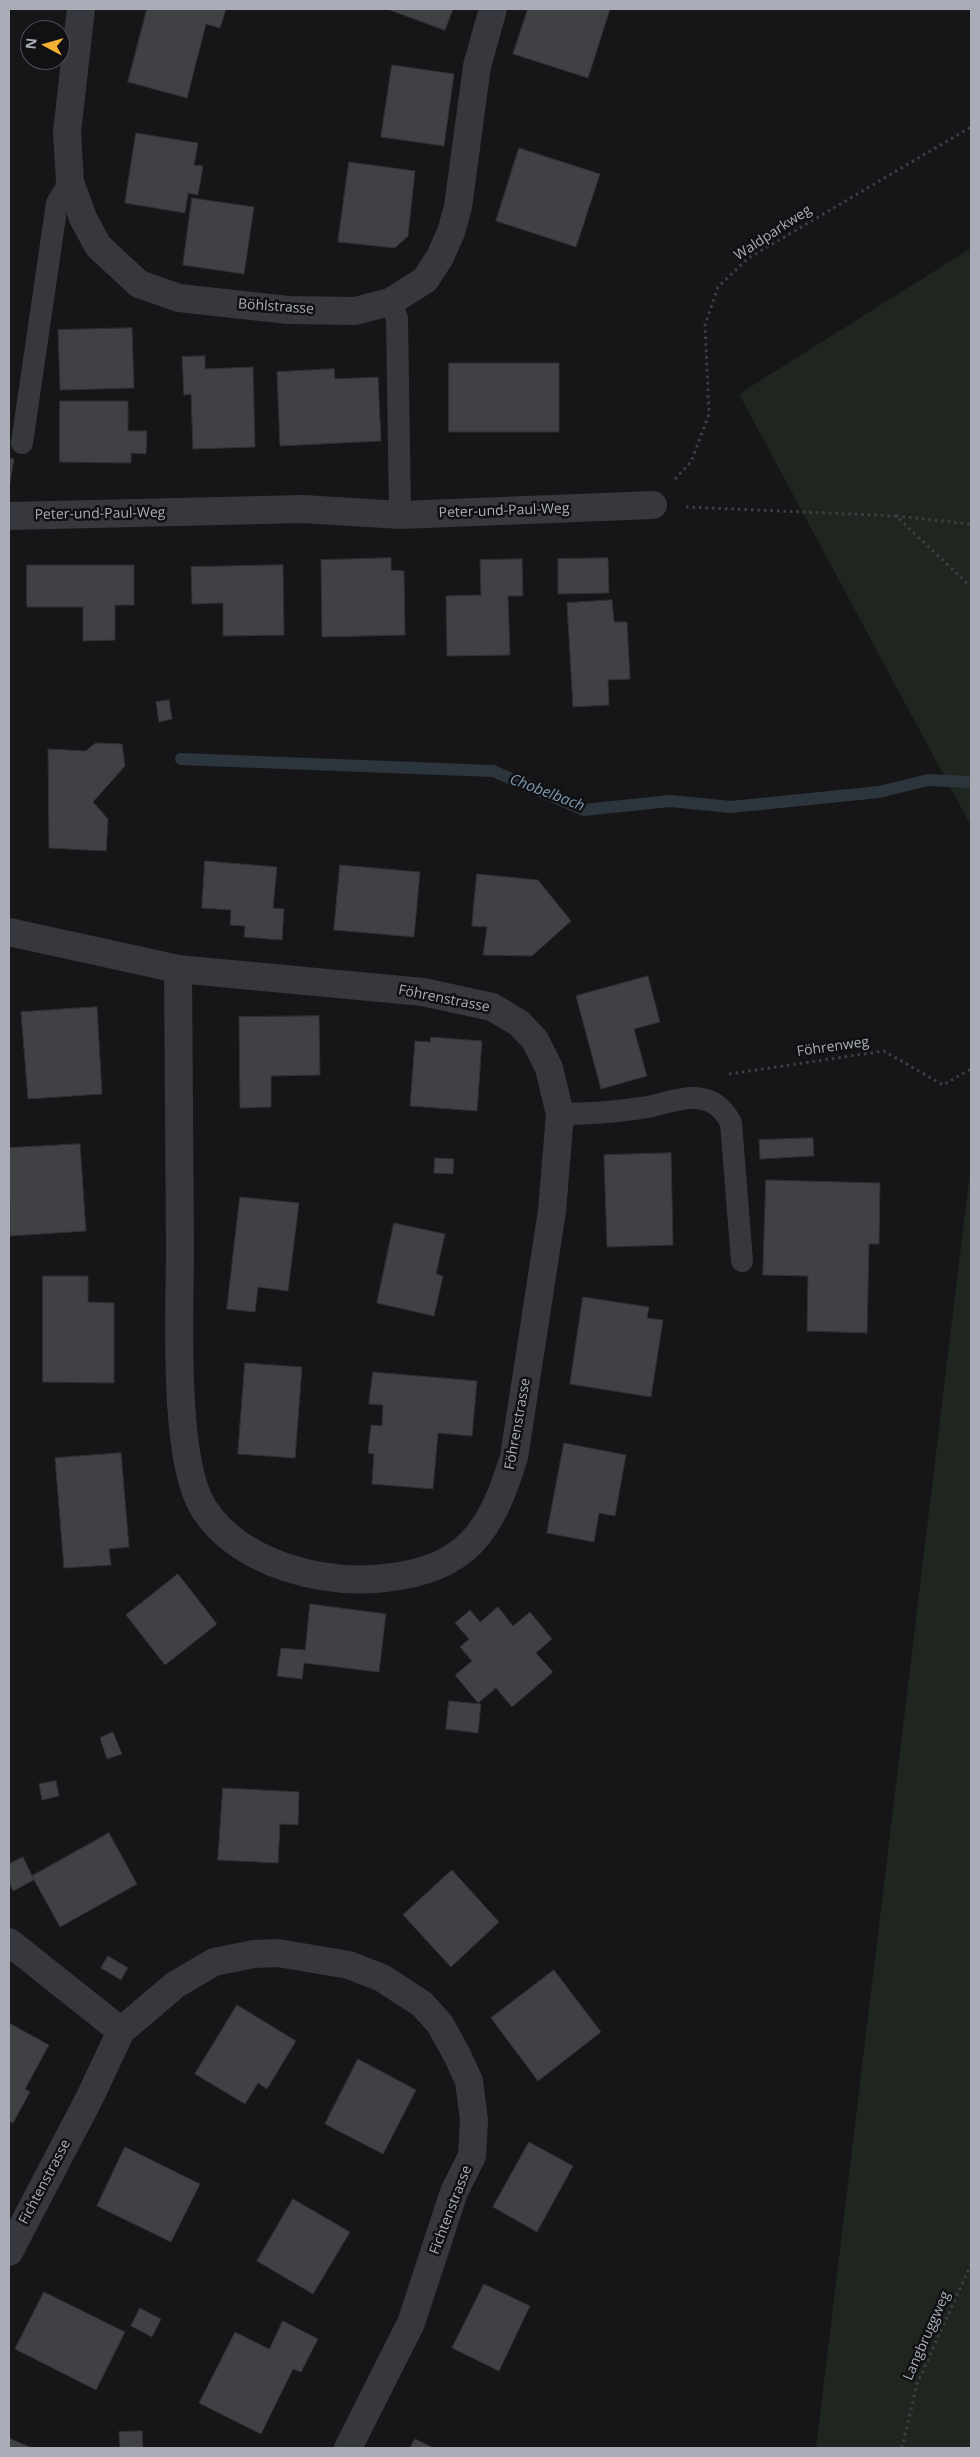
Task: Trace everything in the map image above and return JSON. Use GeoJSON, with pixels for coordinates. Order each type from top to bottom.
{"type":"FeatureCollection","features":[{"type":"Feature","properties":{"kind":"street","name":"Böhlstrasse"},"geometry":{"type":"LineString","coordinates":[[81,9],[67,132],[70,182],[83,218],[98,246],[139,284],[179,298],[288,310],[355,311],[390,302],[425,280],[440,257],[451,232],[458,207],[477,66],[493,9]]}},
{"type":"Feature","properties":{"kind":"street","name":"Peter-und-Paul-Weg"},"geometry":{"type":"LineString","coordinates":[[9,516],[303,509],[400,515],[652,505]]}},
{"type":"Feature","properties":{"kind":"street","name":"Föhrenstrasse"},"geometry":{"type":"LineString","coordinates":[[9,932],[178,969],[423,992],[492,1007],[518,1023],[535,1040],[549,1068],[560,1114],[552,1211],[514,1457],[490,1521],[458,1556],[431,1570],[406,1576],[374,1579],[340,1578],[308,1573],[254,1554],[225,1534],[203,1508],[189,1471],[181,1391],[178,969]]}},
{"type":"Feature","properties":{"kind":"street"},"geometry":{"type":"LineString","coordinates":[[9,1942],[121,2031]]}},
{"type":"Feature","properties":{"kind":"street","name":"Fichtenstrasse"},"geometry":{"type":"LineString","coordinates":[[9,2252],[89,2099],[121,2031],[175,1985],[214,1962],[254,1954],[278,1952],[349,1965],[382,1978],[422,2004],[440,2024],[453,2047],[470,2082],[474,2120],[472,2156],[454,2192],[411,2323],[348,2448]]}},
{"type":"Feature","properties":{"kind":"lane"},"geometry":{"type":"LineString","coordinates":[[22,443],[57,203],[70,182]]}},
{"type":"Feature","properties":{"kind":"lane"},"geometry":{"type":"LineString","coordinates":[[390,302],[397,318],[400,515]]}},
{"type":"Feature","properties":{"kind":"lane"},"geometry":{"type":"LineString","coordinates":[[560,1114],[591,1114],[642,1108],[695,1098],[715,1103],[725,1111],[732,1123],[742,1261]]}},
{"type":"Feature","properties":{"kind":"path","name":"Waldparkweg"},"geometry":{"type":"LineString","coordinates":[[652,505],[691,462],[709,414],[705,325],[718,287],[747,259],[971,127]]}},
{"type":"Feature","properties":{"kind":"path"},"geometry":{"type":"LineString","coordinates":[[652,505],[896,516],[971,524]]}},
{"type":"Feature","properties":{"kind":"path"},"geometry":{"type":"LineString","coordinates":[[896,516],[971,587]]}},
{"type":"Feature","properties":{"kind":"path","name":"Föhrenweg"},"geometry":{"type":"LineString","coordinates":[[695,1098],[720,1075],[884,1051],[944,1085],[971,1069]]}},
{"type":"Feature","properties":{"kind":"path","name":"Langbruggweg"},"geometry":{"type":"LineString","coordinates":[[902,2448],[917,2384],[971,2264]]}},
{"type":"Feature","properties":{"kind":"shaded area"},"geometry":{"type":"Polygon","coordinates":[[[971,248],[971,826],[739,394],[971,248]]]}},
{"type":"Feature","properties":{"kind":"shaded area"},"geometry":{"type":"Polygon","coordinates":[[[971,1163],[971,2448],[816,2448],[971,1163]]]}},
{"type":"Feature","properties":{"kind":"building"},"geometry":{"type":"Polygon","coordinates":[[[147,9],[226,9],[220,28],[206,24],[187,98],[128,82],[147,9]]]}},
{"type":"Feature","properties":{"kind":"building"},"geometry":{"type":"Polygon","coordinates":[[[387,9],[453,9],[445,30],[387,9]]]}},
{"type":"Feature","properties":{"kind":"building"},"geometry":{"type":"Polygon","coordinates":[[[528,9],[610,9],[588,78],[513,54],[528,9]]]}},
{"type":"Feature","properties":{"kind":"building"},"geometry":{"type":"Polygon","coordinates":[[[392,65],[454,74],[444,146],[381,137],[392,65]]]}},
{"type":"Feature","properties":{"kind":"building"},"geometry":{"type":"Polygon","coordinates":[[[136,133],[198,143],[194,165],[203,166],[198,195],[188,193],[185,213],[125,203],[136,133]]]}},
{"type":"Feature","properties":{"kind":"building"},"geometry":{"type":"Polygon","coordinates":[[[519,148],[600,174],[576,247],[496,221],[519,148]]]}},
{"type":"Feature","properties":{"kind":"building"},"geometry":{"type":"Polygon","coordinates":[[[349,162],[415,171],[408,236],[395,248],[338,242],[349,162]]]}},
{"type":"Feature","properties":{"kind":"building"},"geometry":{"type":"Polygon","coordinates":[[[192,198],[254,207],[244,274],[183,265],[192,198]]]}},
{"type":"Feature","properties":{"kind":"building"},"geometry":{"type":"Polygon","coordinates":[[[132,328],[134,388],[60,390],[58,330],[132,328]]]}},
{"type":"Feature","properties":{"kind":"building"},"geometry":{"type":"Polygon","coordinates":[[[205,356],[205,369],[253,367],[255,447],[193,449],[191,394],[184,395],[182,357],[205,356]]]}},
{"type":"Feature","properties":{"kind":"building"},"geometry":{"type":"Polygon","coordinates":[[[449,363],[559,363],[559,432],[449,432],[449,363]]]}},
{"type":"Feature","properties":{"kind":"building"},"geometry":{"type":"Polygon","coordinates":[[[334,369],[335,379],[378,377],[381,441],[280,446],[277,372],[334,369]]]}},
{"type":"Feature","properties":{"kind":"building"},"geometry":{"type":"Polygon","coordinates":[[[60,401],[128,401],[128,431],[147,431],[146,454],[131,453],[131,463],[60,462],[60,401]]]}},
{"type":"Feature","properties":{"kind":"building"},"geometry":{"type":"Polygon","coordinates":[[[9,458],[14,459],[9,489],[9,458]]]}},
{"type":"Feature","properties":{"kind":"building"},"geometry":{"type":"Polygon","coordinates":[[[391,558],[391,570],[404,571],[405,635],[322,637],[321,560],[391,558]]]}},
{"type":"Feature","properties":{"kind":"building"},"geometry":{"type":"Polygon","coordinates":[[[608,558],[609,593],[558,594],[558,559],[608,558]]]}},
{"type":"Feature","properties":{"kind":"building"},"geometry":{"type":"Polygon","coordinates":[[[522,559],[523,596],[508,596],[510,655],[447,656],[446,596],[481,595],[480,560],[522,559]]]}},
{"type":"Feature","properties":{"kind":"building"},"geometry":{"type":"Polygon","coordinates":[[[27,565],[134,565],[134,605],[115,605],[115,640],[83,641],[83,607],[27,607],[27,565]]]}},
{"type":"Feature","properties":{"kind":"building"},"geometry":{"type":"Polygon","coordinates":[[[283,565],[284,635],[223,636],[223,603],[192,604],[191,567],[283,565]]]}},
{"type":"Feature","properties":{"kind":"building"},"geometry":{"type":"Polygon","coordinates":[[[612,600],[614,622],[627,622],[630,679],[608,680],[609,705],[573,707],[567,603],[612,600]]]}},
{"type":"Feature","properties":{"kind":"building"},"geometry":{"type":"Polygon","coordinates":[[[169,700],[172,719],[159,722],[156,702],[169,700]]]}},
{"type":"Feature","properties":{"kind":"building"},"geometry":{"type":"Polygon","coordinates":[[[96,743],[122,744],[125,766],[93,802],[108,819],[106,851],[49,848],[48,749],[85,751],[96,743]]]}},
{"type":"Feature","properties":{"kind":"building"},"geometry":{"type":"Polygon","coordinates":[[[205,861],[277,867],[273,908],[284,909],[282,940],[244,937],[245,926],[230,925],[231,910],[202,908],[205,861]]]}},
{"type":"Feature","properties":{"kind":"building"},"geometry":{"type":"Polygon","coordinates":[[[340,865],[420,872],[414,937],[334,930],[340,865]]]}},
{"type":"Feature","properties":{"kind":"building"},"geometry":{"type":"Polygon","coordinates":[[[477,874],[538,880],[571,921],[532,956],[483,955],[487,927],[472,926],[477,874]]]}},
{"type":"Feature","properties":{"kind":"building"},"geometry":{"type":"Polygon","coordinates":[[[648,976],[660,1022],[634,1029],[647,1076],[601,1089],[576,996],[648,976]]]}},
{"type":"Feature","properties":{"kind":"building"},"geometry":{"type":"Polygon","coordinates":[[[97,1007],[102,1094],[28,1099],[21,1012],[97,1007]]]}},
{"type":"Feature","properties":{"kind":"building"},"geometry":{"type":"Polygon","coordinates":[[[319,1016],[320,1075],[271,1076],[271,1107],[240,1108],[239,1017],[319,1016]]]}},
{"type":"Feature","properties":{"kind":"building"},"geometry":{"type":"Polygon","coordinates":[[[431,1037],[482,1041],[477,1111],[410,1106],[415,1041],[430,1042],[431,1037]]]}},
{"type":"Feature","properties":{"kind":"building"},"geometry":{"type":"Polygon","coordinates":[[[813,1138],[814,1156],[760,1159],[759,1140],[813,1138]]]}},
{"type":"Feature","properties":{"kind":"building"},"geometry":{"type":"Polygon","coordinates":[[[80,1144],[86,1231],[10,1236],[9,1148],[80,1144]]]}},
{"type":"Feature","properties":{"kind":"building"},"geometry":{"type":"Polygon","coordinates":[[[671,1153],[673,1245],[607,1247],[604,1155],[671,1153]]]}},
{"type":"Feature","properties":{"kind":"building"},"geometry":{"type":"Polygon","coordinates":[[[435,1158],[454,1159],[453,1174],[434,1173],[435,1158]]]}},
{"type":"Feature","properties":{"kind":"building"},"geometry":{"type":"Polygon","coordinates":[[[766,1180],[880,1183],[879,1244],[869,1244],[867,1333],[807,1331],[808,1276],[763,1275],[766,1180]]]}},
{"type":"Feature","properties":{"kind":"building"},"geometry":{"type":"Polygon","coordinates":[[[240,1197],[299,1203],[288,1291],[258,1287],[255,1312],[227,1309],[240,1197]]]}},
{"type":"Feature","properties":{"kind":"building"},"geometry":{"type":"Polygon","coordinates":[[[394,1223],[445,1234],[436,1274],[443,1276],[434,1316],[377,1303],[394,1223]]]}},
{"type":"Feature","properties":{"kind":"building"},"geometry":{"type":"Polygon","coordinates":[[[43,1276],[88,1276],[88,1302],[114,1303],[114,1383],[43,1382],[43,1276]]]}},
{"type":"Feature","properties":{"kind":"building"},"geometry":{"type":"Polygon","coordinates":[[[583,1297],[649,1307],[647,1318],[663,1320],[651,1397],[570,1384],[583,1297]]]}},
{"type":"Feature","properties":{"kind":"building"},"geometry":{"type":"Polygon","coordinates":[[[245,1363],[302,1367],[295,1458],[238,1454],[245,1363]]]}},
{"type":"Feature","properties":{"kind":"building"},"geometry":{"type":"Polygon","coordinates":[[[373,1372],[477,1381],[472,1436],[438,1433],[433,1489],[372,1484],[374,1454],[368,1453],[371,1425],[382,1426],[383,1405],[369,1404],[373,1372]]]}},
{"type":"Feature","properties":{"kind":"building"},"geometry":{"type":"Polygon","coordinates":[[[564,1443],[626,1455],[615,1516],[599,1513],[594,1542],[547,1533],[564,1443]]]}},
{"type":"Feature","properties":{"kind":"building"},"geometry":{"type":"Polygon","coordinates":[[[121,1453],[129,1547],[109,1549],[111,1565],[64,1568],[55,1458],[121,1453]]]}},
{"type":"Feature","properties":{"kind":"building"},"geometry":{"type":"Polygon","coordinates":[[[178,1574],[217,1624],[165,1665],[126,1615],[178,1574]]]}},
{"type":"Feature","properties":{"kind":"building"},"geometry":{"type":"Polygon","coordinates":[[[310,1604],[386,1614],[379,1672],[304,1663],[302,1679],[277,1676],[281,1648],[305,1650],[310,1604]]]}},
{"type":"Feature","properties":{"kind":"building"},"geometry":{"type":"Polygon","coordinates":[[[498,1607],[513,1626],[530,1612],[552,1639],[536,1653],[553,1672],[512,1707],[496,1688],[478,1703],[455,1675],[472,1661],[460,1647],[469,1639],[455,1623],[470,1610],[480,1622],[498,1607]]]}},
{"type":"Feature","properties":{"kind":"building"},"geometry":{"type":"Polygon","coordinates":[[[449,1701],[481,1704],[478,1733],[446,1729],[449,1701]]]}},
{"type":"Feature","properties":{"kind":"building"},"geometry":{"type":"Polygon","coordinates":[[[113,1732],[122,1754],[107,1759],[100,1738],[113,1732]]]}},
{"type":"Feature","properties":{"kind":"building"},"geometry":{"type":"Polygon","coordinates":[[[56,1781],[59,1796],[42,1800],[39,1784],[56,1781]]]}},
{"type":"Feature","properties":{"kind":"building"},"geometry":{"type":"Polygon","coordinates":[[[223,1788],[299,1792],[298,1825],[280,1824],[278,1863],[218,1860],[223,1788]]]}},
{"type":"Feature","properties":{"kind":"building"},"geometry":{"type":"Polygon","coordinates":[[[109,1833],[137,1884],[60,1927],[32,1876],[109,1833]]]}},
{"type":"Feature","properties":{"kind":"building"},"geometry":{"type":"Polygon","coordinates":[[[23,1857],[34,1880],[13,1891],[9,1882],[9,1864],[23,1857]]]}},
{"type":"Feature","properties":{"kind":"building"},"geometry":{"type":"Polygon","coordinates":[[[452,1870],[499,1922],[451,1967],[403,1915],[452,1870]]]}},
{"type":"Feature","properties":{"kind":"building"},"geometry":{"type":"Polygon","coordinates":[[[108,1956],[128,1968],[121,1980],[101,1968],[108,1956]]]}},
{"type":"Feature","properties":{"kind":"building"},"geometry":{"type":"Polygon","coordinates":[[[554,1970],[601,2032],[538,2081],[491,2018],[554,1970]]]}},
{"type":"Feature","properties":{"kind":"building"},"geometry":{"type":"Polygon","coordinates":[[[237,2005],[296,2041],[267,2089],[258,2083],[245,2104],[195,2074],[237,2005]]]}},
{"type":"Feature","properties":{"kind":"building"},"geometry":{"type":"Polygon","coordinates":[[[9,2023],[49,2045],[25,2089],[30,2092],[13,2123],[9,2121],[9,2023]]]}},
{"type":"Feature","properties":{"kind":"building"},"geometry":{"type":"Polygon","coordinates":[[[358,2059],[416,2090],[383,2154],[325,2124],[358,2059]]]}},
{"type":"Feature","properties":{"kind":"building"},"geometry":{"type":"Polygon","coordinates":[[[529,2142],[573,2166],[537,2232],[493,2207],[529,2142]]]}},
{"type":"Feature","properties":{"kind":"building"},"geometry":{"type":"Polygon","coordinates":[[[125,2147],[200,2184],[171,2242],[97,2206],[125,2147]]]}},
{"type":"Feature","properties":{"kind":"building"},"geometry":{"type":"Polygon","coordinates":[[[293,2199],[350,2232],[313,2294],[257,2261],[293,2199]]]}},
{"type":"Feature","properties":{"kind":"building"},"geometry":{"type":"Polygon","coordinates":[[[484,2284],[530,2306],[499,2371],[452,2348],[484,2284]]]}},
{"type":"Feature","properties":{"kind":"building"},"geometry":{"type":"Polygon","coordinates":[[[44,2292],[125,2332],[96,2390],[15,2349],[44,2292]]]}},
{"type":"Feature","properties":{"kind":"building"},"geometry":{"type":"Polygon","coordinates":[[[140,2308],[161,2319],[152,2337],[131,2326],[140,2308]]]}},
{"type":"Feature","properties":{"kind":"building"},"geometry":{"type":"Polygon","coordinates":[[[283,2321],[318,2339],[301,2372],[293,2369],[261,2434],[199,2403],[235,2332],[269,2349],[283,2321]]]}},
{"type":"Feature","properties":{"kind":"building"},"geometry":{"type":"Polygon","coordinates":[[[142,2431],[143,2448],[120,2448],[119,2432],[142,2431]]]}},
{"type":"Feature","properties":{"kind":"building"},"geometry":{"type":"Polygon","coordinates":[[[9,2438],[32,2448],[9,2448],[9,2438]]]}},
{"type":"Feature","properties":{"kind":"building"},"geometry":{"type":"Polygon","coordinates":[[[415,2439],[434,2448],[410,2448],[415,2439]]]}},
{"type":"Feature","properties":{"kind":"waterway","name":"Chobelbach"},"geometry":{"type":"LineString","coordinates":[[181,759],[493,771],[584,810],[670,801],[731,807],[879,792],[928,780],[971,782]]}}]}
